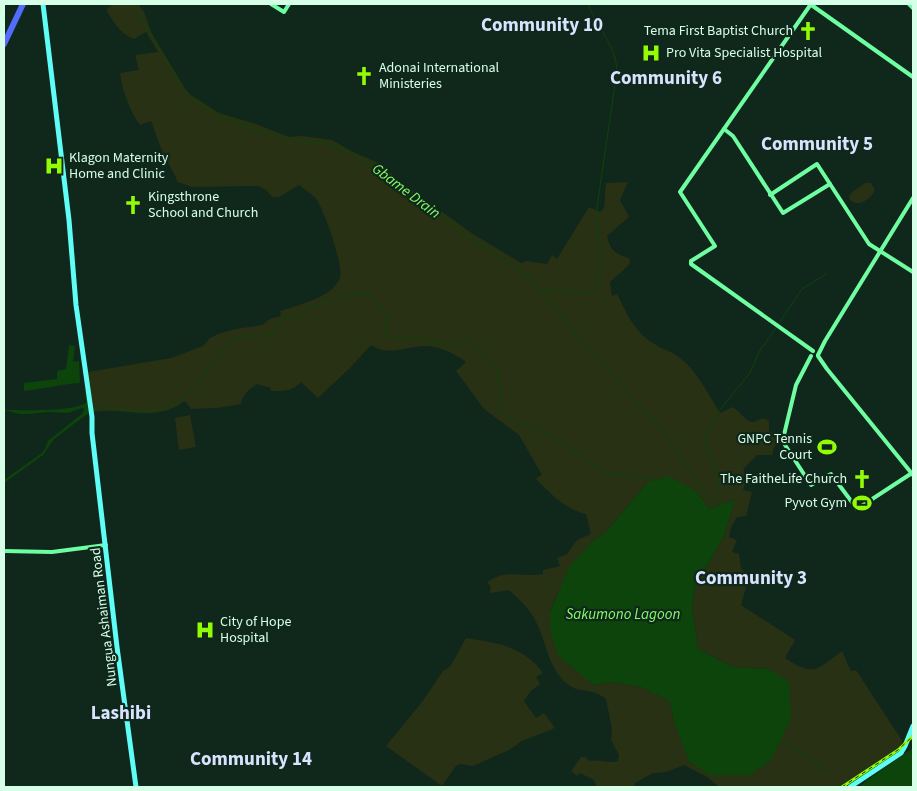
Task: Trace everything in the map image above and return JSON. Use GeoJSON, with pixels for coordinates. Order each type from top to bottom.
{"type":"FeatureCollection","features":[{"type":"Feature","properties":{"kind":"highway"},"geometry":{"type":"LineString","coordinates":[[4,35],[18,4]]}},
{"type":"Feature","properties":{"kind":"highway"},"geometry":{"type":"LineString","coordinates":[[4,44],[23,4]]}},
{"type":"Feature","properties":{"kind":"main road","name":"Nungua Ashaiman Road"},"geometry":{"type":"LineString","coordinates":[[44,4],[74,256],[78,318],[92,417],[97,476],[137,787]]}},
{"type":"Feature","properties":{"kind":"main road"},"geometry":{"type":"LineString","coordinates":[[849,787],[901,753],[906,746],[913,726]]}},
{"type":"Feature","properties":{"kind":"street"},"geometry":{"type":"LineString","coordinates":[[272,4],[284,11],[289,4]]}},
{"type":"Feature","properties":{"kind":"street"},"geometry":{"type":"LineString","coordinates":[[909,4],[913,8]]}},
{"type":"Feature","properties":{"kind":"street"},"geometry":{"type":"LineString","coordinates":[[913,78],[811,6],[680,192],[715,246],[690,263],[808,347],[814,355],[822,363],[913,474],[856,509],[831,474],[811,485],[784,441],[796,384],[808,362],[814,355],[822,344],[877,251],[882,247],[913,198]]}},
{"type":"Feature","properties":{"kind":"street"},"geometry":{"type":"LineString","coordinates":[[726,128],[784,213],[830,184]]}},
{"type":"Feature","properties":{"kind":"street"},"geometry":{"type":"LineString","coordinates":[[770,195],[817,164],[870,246],[913,270]]}},
{"type":"Feature","properties":{"kind":"street"},"geometry":{"type":"LineString","coordinates":[[866,239],[877,251]]}},
{"type":"Feature","properties":{"kind":"street"},"geometry":{"type":"LineString","coordinates":[[864,246],[870,246]]}},
{"type":"Feature","properties":{"kind":"street"},"geometry":{"type":"LineString","coordinates":[[4,551],[52,552],[106,545]]}},
{"type":"Feature","properties":{"kind":"shaded area"},"geometry":{"type":"Polygon","coordinates":[[[113,4],[138,4],[144,12],[152,34],[186,90],[219,113],[256,124],[289,137],[302,136],[332,140],[353,152],[379,163],[409,188],[470,232],[521,263],[527,261],[547,264],[552,255],[557,259],[589,207],[600,212],[604,208],[606,183],[628,182],[620,200],[629,217],[607,236],[610,246],[614,251],[630,259],[629,265],[610,282],[612,296],[617,294],[632,322],[641,334],[656,345],[677,356],[692,370],[720,413],[733,407],[749,421],[754,422],[766,419],[769,421],[769,432],[774,433],[781,443],[774,447],[772,455],[757,455],[743,469],[748,476],[743,490],[752,492],[746,516],[737,517],[731,527],[729,537],[737,540],[732,552],[739,554],[741,568],[745,573],[746,587],[741,605],[795,640],[785,658],[803,668],[815,669],[842,651],[851,671],[856,670],[903,742],[899,747],[840,787],[719,787],[707,777],[684,765],[666,772],[653,773],[635,783],[634,787],[597,787],[594,780],[580,773],[577,776],[571,771],[581,757],[585,757],[590,761],[618,761],[619,755],[611,740],[612,729],[606,699],[594,692],[575,689],[568,685],[558,674],[550,660],[540,630],[527,608],[509,590],[491,593],[491,587],[487,582],[501,575],[508,574],[543,574],[543,570],[560,566],[557,558],[567,554],[577,540],[591,534],[586,514],[565,505],[537,480],[536,478],[542,475],[519,435],[484,409],[456,371],[466,362],[445,350],[422,346],[389,351],[371,345],[318,398],[301,382],[291,389],[280,391],[271,391],[271,388],[257,384],[246,392],[241,404],[217,408],[191,409],[185,401],[162,412],[92,412],[88,372],[171,358],[203,346],[210,338],[218,334],[262,325],[270,319],[281,316],[280,311],[308,302],[329,292],[340,278],[339,261],[329,226],[315,198],[299,185],[279,197],[272,197],[266,190],[258,186],[192,187],[178,182],[160,146],[151,121],[140,125],[130,107],[121,80],[120,73],[139,70],[135,55],[158,52],[146,32],[134,39],[129,37],[118,27],[106,10],[113,4]],[[647,483],[605,533],[592,542],[558,592],[550,612],[550,630],[593,685],[613,682],[641,687],[670,701],[674,722],[768,669],[733,667],[698,649],[692,608],[695,586],[724,536],[735,500],[709,509],[696,491],[647,483]]]}},
{"type":"Feature","properties":{"kind":"shaded area"},"geometry":{"type":"Polygon","coordinates":[[[865,183],[871,183],[875,190],[867,200],[855,203],[849,198],[851,193],[865,183]]]}},
{"type":"Feature","properties":{"kind":"shaded area"},"geometry":{"type":"Polygon","coordinates":[[[190,415],[196,447],[179,450],[175,418],[190,415]]]}},
{"type":"Feature","properties":{"kind":"shaded area"},"geometry":{"type":"Polygon","coordinates":[[[466,638],[509,647],[536,664],[543,673],[536,677],[540,684],[531,691],[524,701],[536,718],[544,713],[555,728],[522,741],[509,750],[473,766],[460,764],[456,766],[442,786],[386,746],[422,702],[443,671],[450,667],[466,638]]]}},
{"type":"Feature","properties":{"kind":"water"},"geometry":{"type":"Polygon","coordinates":[[[69,345],[75,346],[73,362],[79,361],[80,383],[24,391],[24,383],[57,379],[57,371],[66,369],[69,345]]]}},
{"type":"Feature","properties":{"kind":"water"},"geometry":{"type":"Polygon","coordinates":[[[88,390],[90,412],[54,439],[43,455],[4,483],[4,480],[42,453],[48,441],[83,413],[84,409],[68,413],[20,414],[4,410],[4,408],[6,410],[35,410],[70,408],[86,403],[85,391],[88,390]]]}},
{"type":"Feature","properties":{"kind":"water","name":"Sakumono Lagoon"},"geometry":{"type":"Polygon","coordinates":[[[668,476],[696,491],[709,509],[735,500],[724,536],[695,586],[692,608],[698,649],[733,667],[768,669],[789,681],[791,718],[771,760],[750,775],[710,775],[689,761],[674,722],[670,701],[641,687],[613,682],[593,685],[558,655],[550,630],[550,612],[569,567],[592,542],[605,533],[647,483],[668,476]]]}},
{"type":"Feature","properties":{"kind":"water"},"geometry":{"type":"Polygon","coordinates":[[[913,748],[913,787],[860,787],[866,781],[913,748]]]}},
{"type":"Feature","properties":{"kind":"waterway","name":"Gbame Drain"},"geometry":{"type":"LineString","coordinates":[[133,4],[186,94],[218,116],[280,138],[335,145],[386,172],[430,210],[530,277],[570,327],[662,430],[715,508]]}},
{"type":"Feature","properties":{"kind":"waterway"},"geometry":{"type":"LineString","coordinates":[[540,289],[588,293],[598,287],[600,260],[597,207],[617,71],[610,45],[588,4]]}},
{"type":"Feature","properties":{"kind":"waterway"},"geometry":{"type":"LineString","coordinates":[[721,505],[716,469],[705,443],[713,418],[750,373],[759,352],[802,289],[826,274]]}},
{"type":"Feature","properties":{"kind":"waterway"},"geometry":{"type":"LineString","coordinates":[[93,410],[98,407],[139,412],[164,409],[175,405],[197,383],[229,342],[247,335],[254,337],[274,332],[279,327],[279,321],[300,317],[310,306],[352,294],[371,294],[388,317],[385,335],[404,340],[413,337],[448,345],[470,339],[497,368],[502,397],[498,412],[561,441],[606,473],[655,480]]}},
{"type":"Feature","properties":{"kind":"waterway"},"geometry":{"type":"LineString","coordinates":[[781,740],[830,773]]}},
{"type":"Feature","properties":{"kind":"railway"},"geometry":{"type":"LineString","coordinates":[[842,787],[898,750],[913,736]]}},
{"type":"Feature","properties":{"kind":"place","name":"Tema First Baptist Church"},"geometry":{"type":"Point","coordinates":[808,31]}},
{"type":"Feature","properties":{"kind":"place","name":"Pro Vita Specialist Hospital"},"geometry":{"type":"Point","coordinates":[651,53]}},
{"type":"Feature","properties":{"kind":"place","name":"Adonai International Ministeries"},"geometry":{"type":"Point","coordinates":[364,76]}},
{"type":"Feature","properties":{"kind":"place","name":"Klagon Maternity Home and Clinic"},"geometry":{"type":"Point","coordinates":[54,166]}},
{"type":"Feature","properties":{"kind":"place","name":"Kingsthrone School and Church"},"geometry":{"type":"Point","coordinates":[133,205]}},
{"type":"Feature","properties":{"kind":"place","name":"GNPC Tennis Court"},"geometry":{"type":"Point","coordinates":[827,447]}},
{"type":"Feature","properties":{"kind":"place","name":"The FaitheLife Church"},"geometry":{"type":"Point","coordinates":[862,479]}},
{"type":"Feature","properties":{"kind":"place","name":"Pyvot Gym"},"geometry":{"type":"Point","coordinates":[862,503]}},
{"type":"Feature","properties":{"kind":"place","name":"City of Hope Hospital"},"geometry":{"type":"Point","coordinates":[205,630]}},
{"type":"Feature","properties":{"kind":"district","name":"Community 10"},"geometry":{"type":"Point","coordinates":[542,25]}},
{"type":"Feature","properties":{"kind":"district","name":"Community 6"},"geometry":{"type":"Point","coordinates":[666,78]}},
{"type":"Feature","properties":{"kind":"district","name":"Community 5"},"geometry":{"type":"Point","coordinates":[817,144]}},
{"type":"Feature","properties":{"kind":"district","name":"Community 3"},"geometry":{"type":"Point","coordinates":[751,578]}},
{"type":"Feature","properties":{"kind":"district","name":"Lashibi"},"geometry":{"type":"Point","coordinates":[121,713]}},
{"type":"Feature","properties":{"kind":"district","name":"Community 14"},"geometry":{"type":"Point","coordinates":[251,759]}}]}
